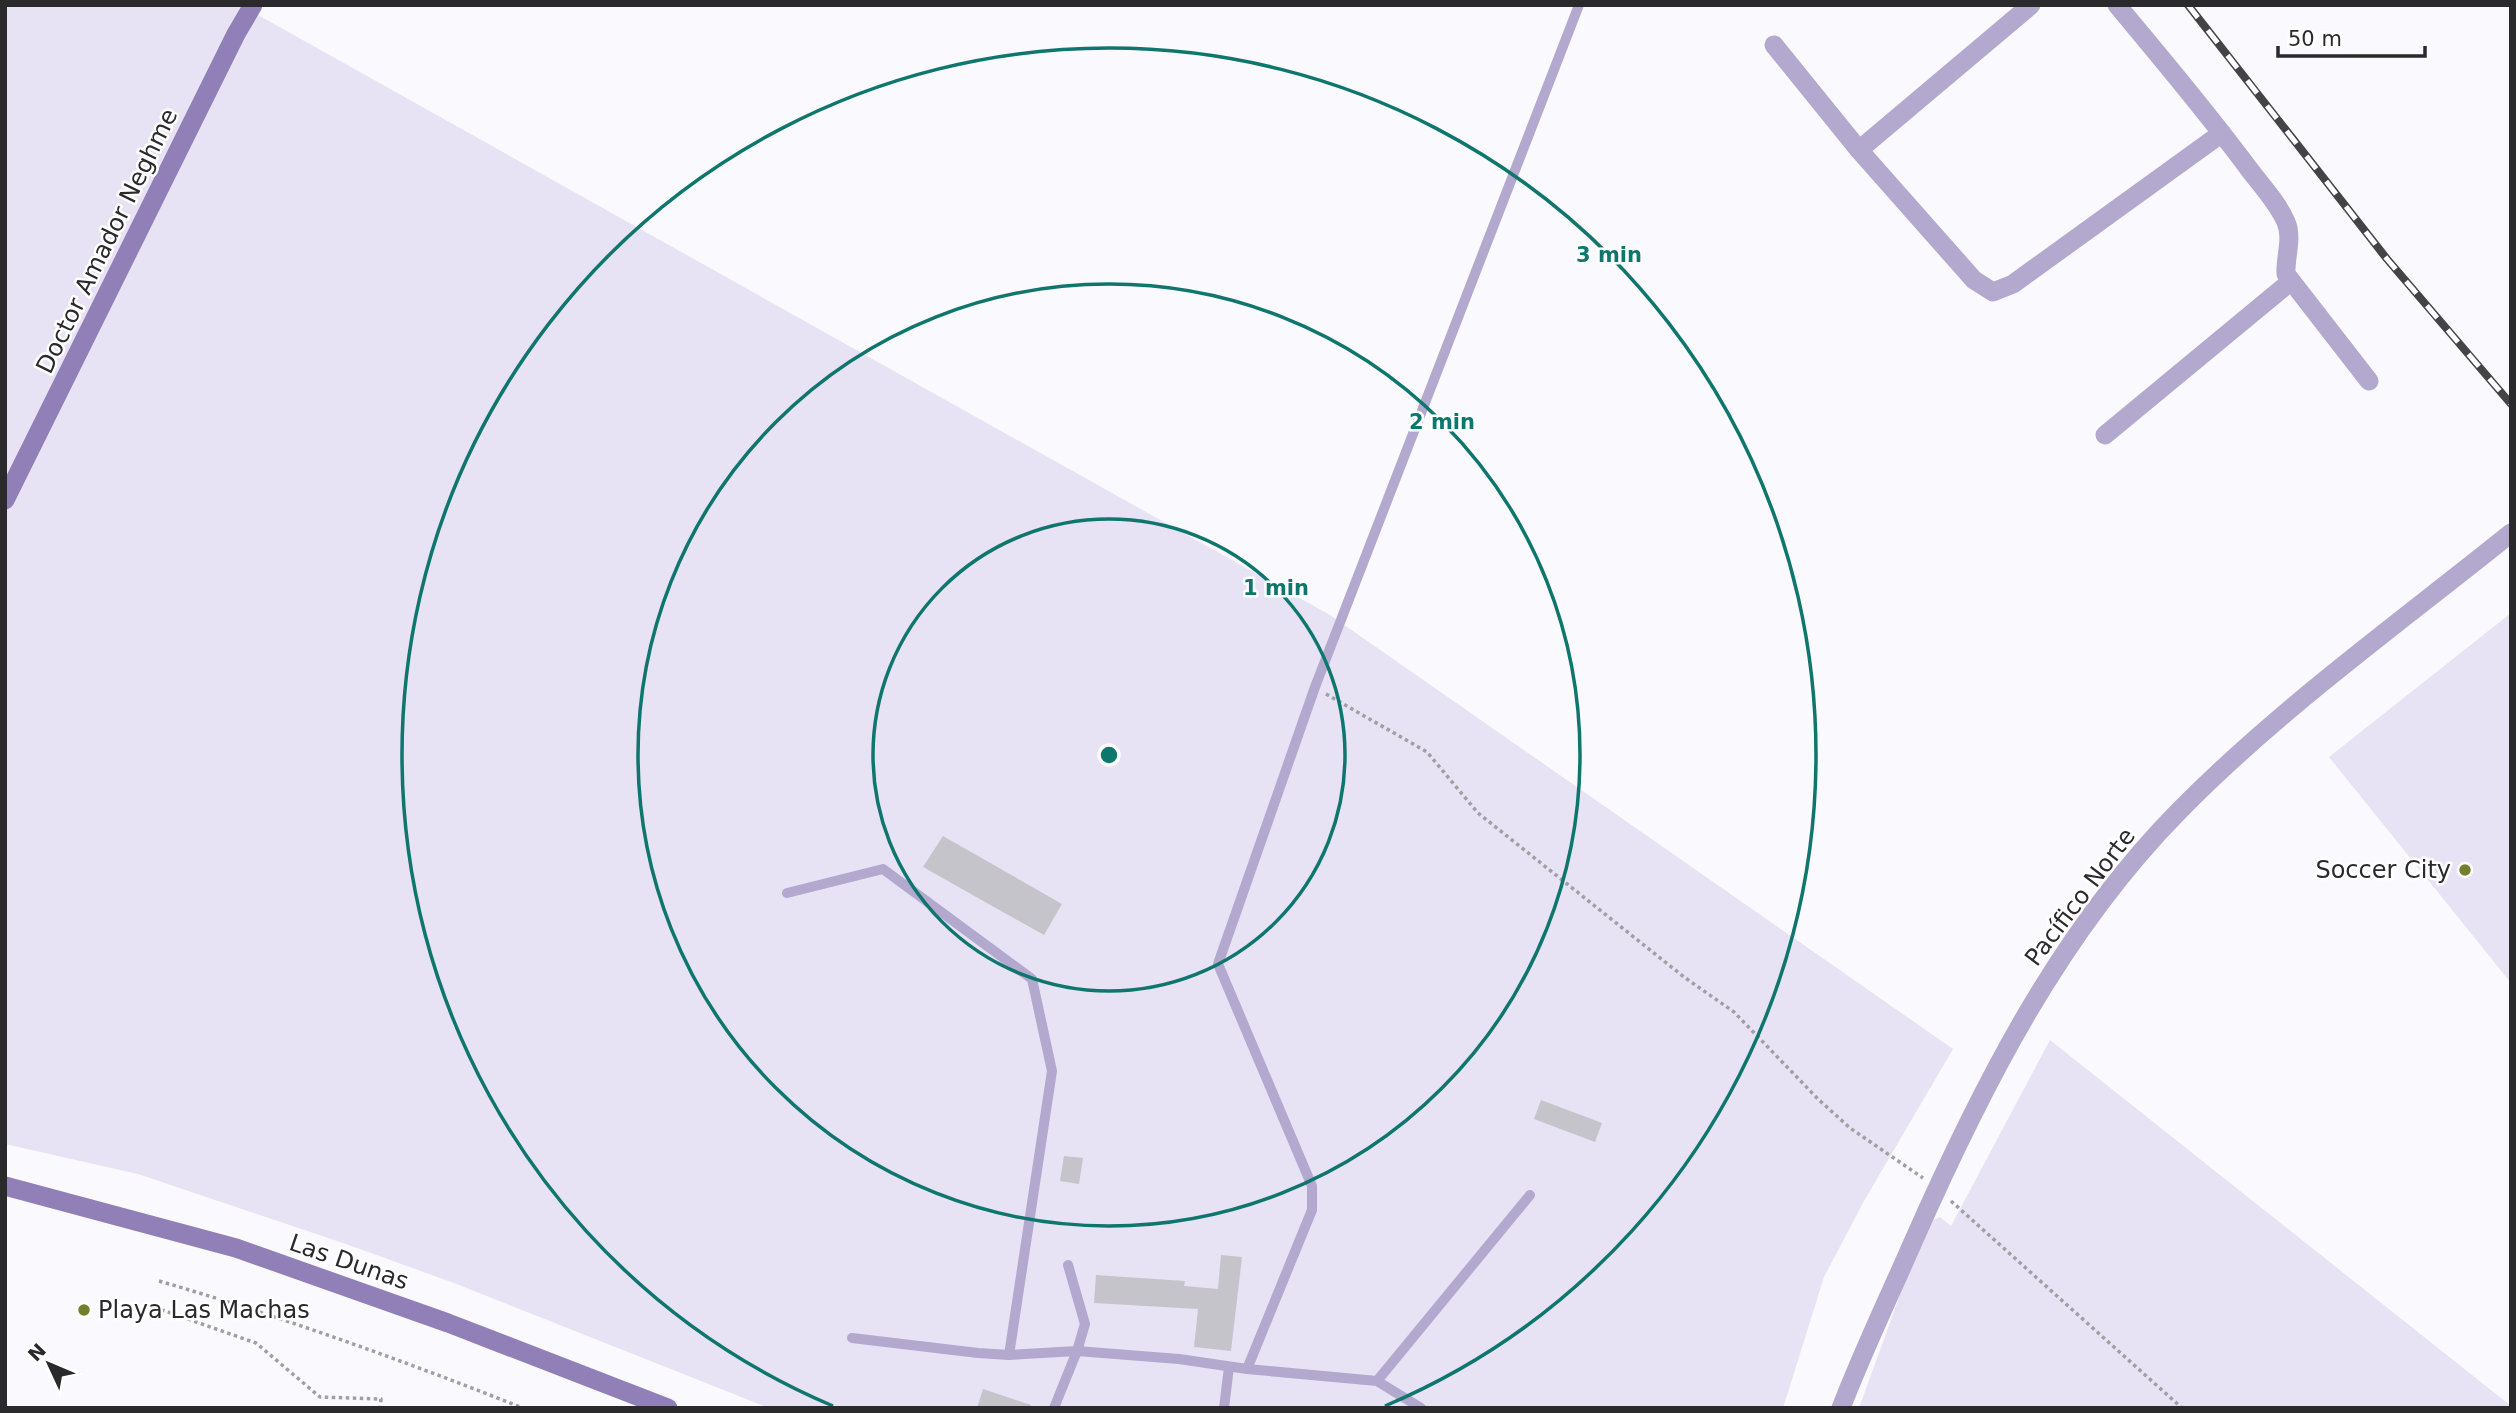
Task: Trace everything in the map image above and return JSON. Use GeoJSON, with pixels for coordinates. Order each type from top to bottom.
{"type":"FeatureCollection","features":[{"type":"Feature","properties":{"kind":"main road","name":"Doctor Amador Neghme"},"geometry":{"type":"LineString","coordinates":[[5,500],[236,34],[253,5]]}},
{"type":"Feature","properties":{"kind":"main road","name":"Las Dunas"},"geometry":{"type":"LineString","coordinates":[[5,1186],[236,1248],[448,1323],[668,1408]]}},
{"type":"Feature","properties":{"kind":"street"},"geometry":{"type":"LineString","coordinates":[[1859,150],[2031,5]]}},
{"type":"Feature","properties":{"kind":"street"},"geometry":{"type":"LineString","coordinates":[[2117,5],[2222,133],[2286,221],[2290,237],[2285,259],[2286,274],[2290,282],[2369,381]]}},
{"type":"Feature","properties":{"kind":"street"},"geometry":{"type":"LineString","coordinates":[[1774,45],[1859,150],[1974,279],[1993,292],[2013,284],[2222,133]]}},
{"type":"Feature","properties":{"kind":"street"},"geometry":{"type":"LineString","coordinates":[[2105,435],[2290,282]]}},
{"type":"Feature","properties":{"kind":"street","name":"Pacífico Norte"},"geometry":{"type":"LineString","coordinates":[[1841,1408],[1936,1188],[1992,1075],[2050,976],[2103,901],[2176,814],[2229,762],[2320,685],[2511,533]]}},
{"type":"Feature","properties":{"kind":"lane"},"geometry":{"type":"LineString","coordinates":[[1247,1369],[1312,1210],[1312,1186],[1218,964],[1315,687],[1579,5]]}},
{"type":"Feature","properties":{"kind":"lane"},"geometry":{"type":"LineString","coordinates":[[787,893],[883,869],[1032,979],[1052,1071],[1009,1355]]}},
{"type":"Feature","properties":{"kind":"lane"},"geometry":{"type":"LineString","coordinates":[[1377,1381],[1530,1195]]}},
{"type":"Feature","properties":{"kind":"lane"},"geometry":{"type":"LineString","coordinates":[[1054,1408],[1077,1352],[1085,1324],[1068,1265]]}},
{"type":"Feature","properties":{"kind":"lane"},"geometry":{"type":"LineString","coordinates":[[852,1338],[1009,1355],[1077,1352],[1179,1359],[1229,1367],[1377,1381],[1421,1408]]}},
{"type":"Feature","properties":{"kind":"lane"},"geometry":{"type":"LineString","coordinates":[[1224,1408],[1229,1367]]}},
{"type":"Feature","properties":{"kind":"path"},"geometry":{"type":"LineString","coordinates":[[1315,687],[1427,752],[1478,813],[1684,977],[1734,1012],[1818,1099],[1850,1128],[1936,1188],[2182,1408]]}},
{"type":"Feature","properties":{"kind":"path"},"geometry":{"type":"LineString","coordinates":[[159,1281],[229,1301],[426,1369],[523,1408]]}},
{"type":"Feature","properties":{"kind":"path"},"geometry":{"type":"LineString","coordinates":[[148,1305],[256,1343],[320,1396],[382,1399],[380,1408]]}},
{"type":"Feature","properties":{"kind":"shaded area"},"geometry":{"type":"Polygon","coordinates":[[[5,5],[240,5],[1330,615],[1953,1049],[1864,1201],[1824,1277],[1783,1408],[769,1408],[454,1283],[346,1244],[138,1174],[5,1144],[5,5]]]}},
{"type":"Feature","properties":{"kind":"shaded area","name":"Soccer City"},"geometry":{"type":"Polygon","coordinates":[[[2511,613],[2511,983],[2329,757],[2511,613]]]}},
{"type":"Feature","properties":{"kind":"shaded area"},"geometry":{"type":"Polygon","coordinates":[[[2050,1040],[2511,1408],[1859,1408],[1926,1223],[1940,1217],[1951,1226],[2050,1040]]]}},
{"type":"Feature","properties":{"kind":"building"},"geometry":{"type":"Polygon","coordinates":[[[943,836],[1062,904],[1044,935],[923,867],[943,836]]]}},
{"type":"Feature","properties":{"kind":"building"},"geometry":{"type":"Polygon","coordinates":[[[1541,1100],[1602,1123],[1595,1142],[1534,1119],[1541,1100]]]}},
{"type":"Feature","properties":{"kind":"building"},"geometry":{"type":"Polygon","coordinates":[[[1064,1156],[1083,1158],[1079,1184],[1060,1181],[1064,1156]]]}},
{"type":"Feature","properties":{"kind":"building"},"geometry":{"type":"Polygon","coordinates":[[[1221,1255],[1242,1257],[1231,1351],[1194,1347],[1198,1309],[1094,1303],[1096,1275],[1185,1281],[1184,1286],[1218,1289],[1221,1255]]]}},
{"type":"Feature","properties":{"kind":"building"},"geometry":{"type":"Polygon","coordinates":[[[983,1389],[1031,1405],[1030,1408],[977,1408],[983,1389]]]}},
{"type":"Feature","properties":{"kind":"railway"},"geometry":{"type":"LineString","coordinates":[[2188,5],[2387,259],[2511,404]]}},
{"type":"Feature","properties":{"kind":"place","name":"Soccer City"},"geometry":{"type":"Point","coordinates":[2465,870]}},
{"type":"Feature","properties":{"kind":"place","name":"Playa Las Machas"},"geometry":{"type":"Point","coordinates":[84,1310]}}]}
